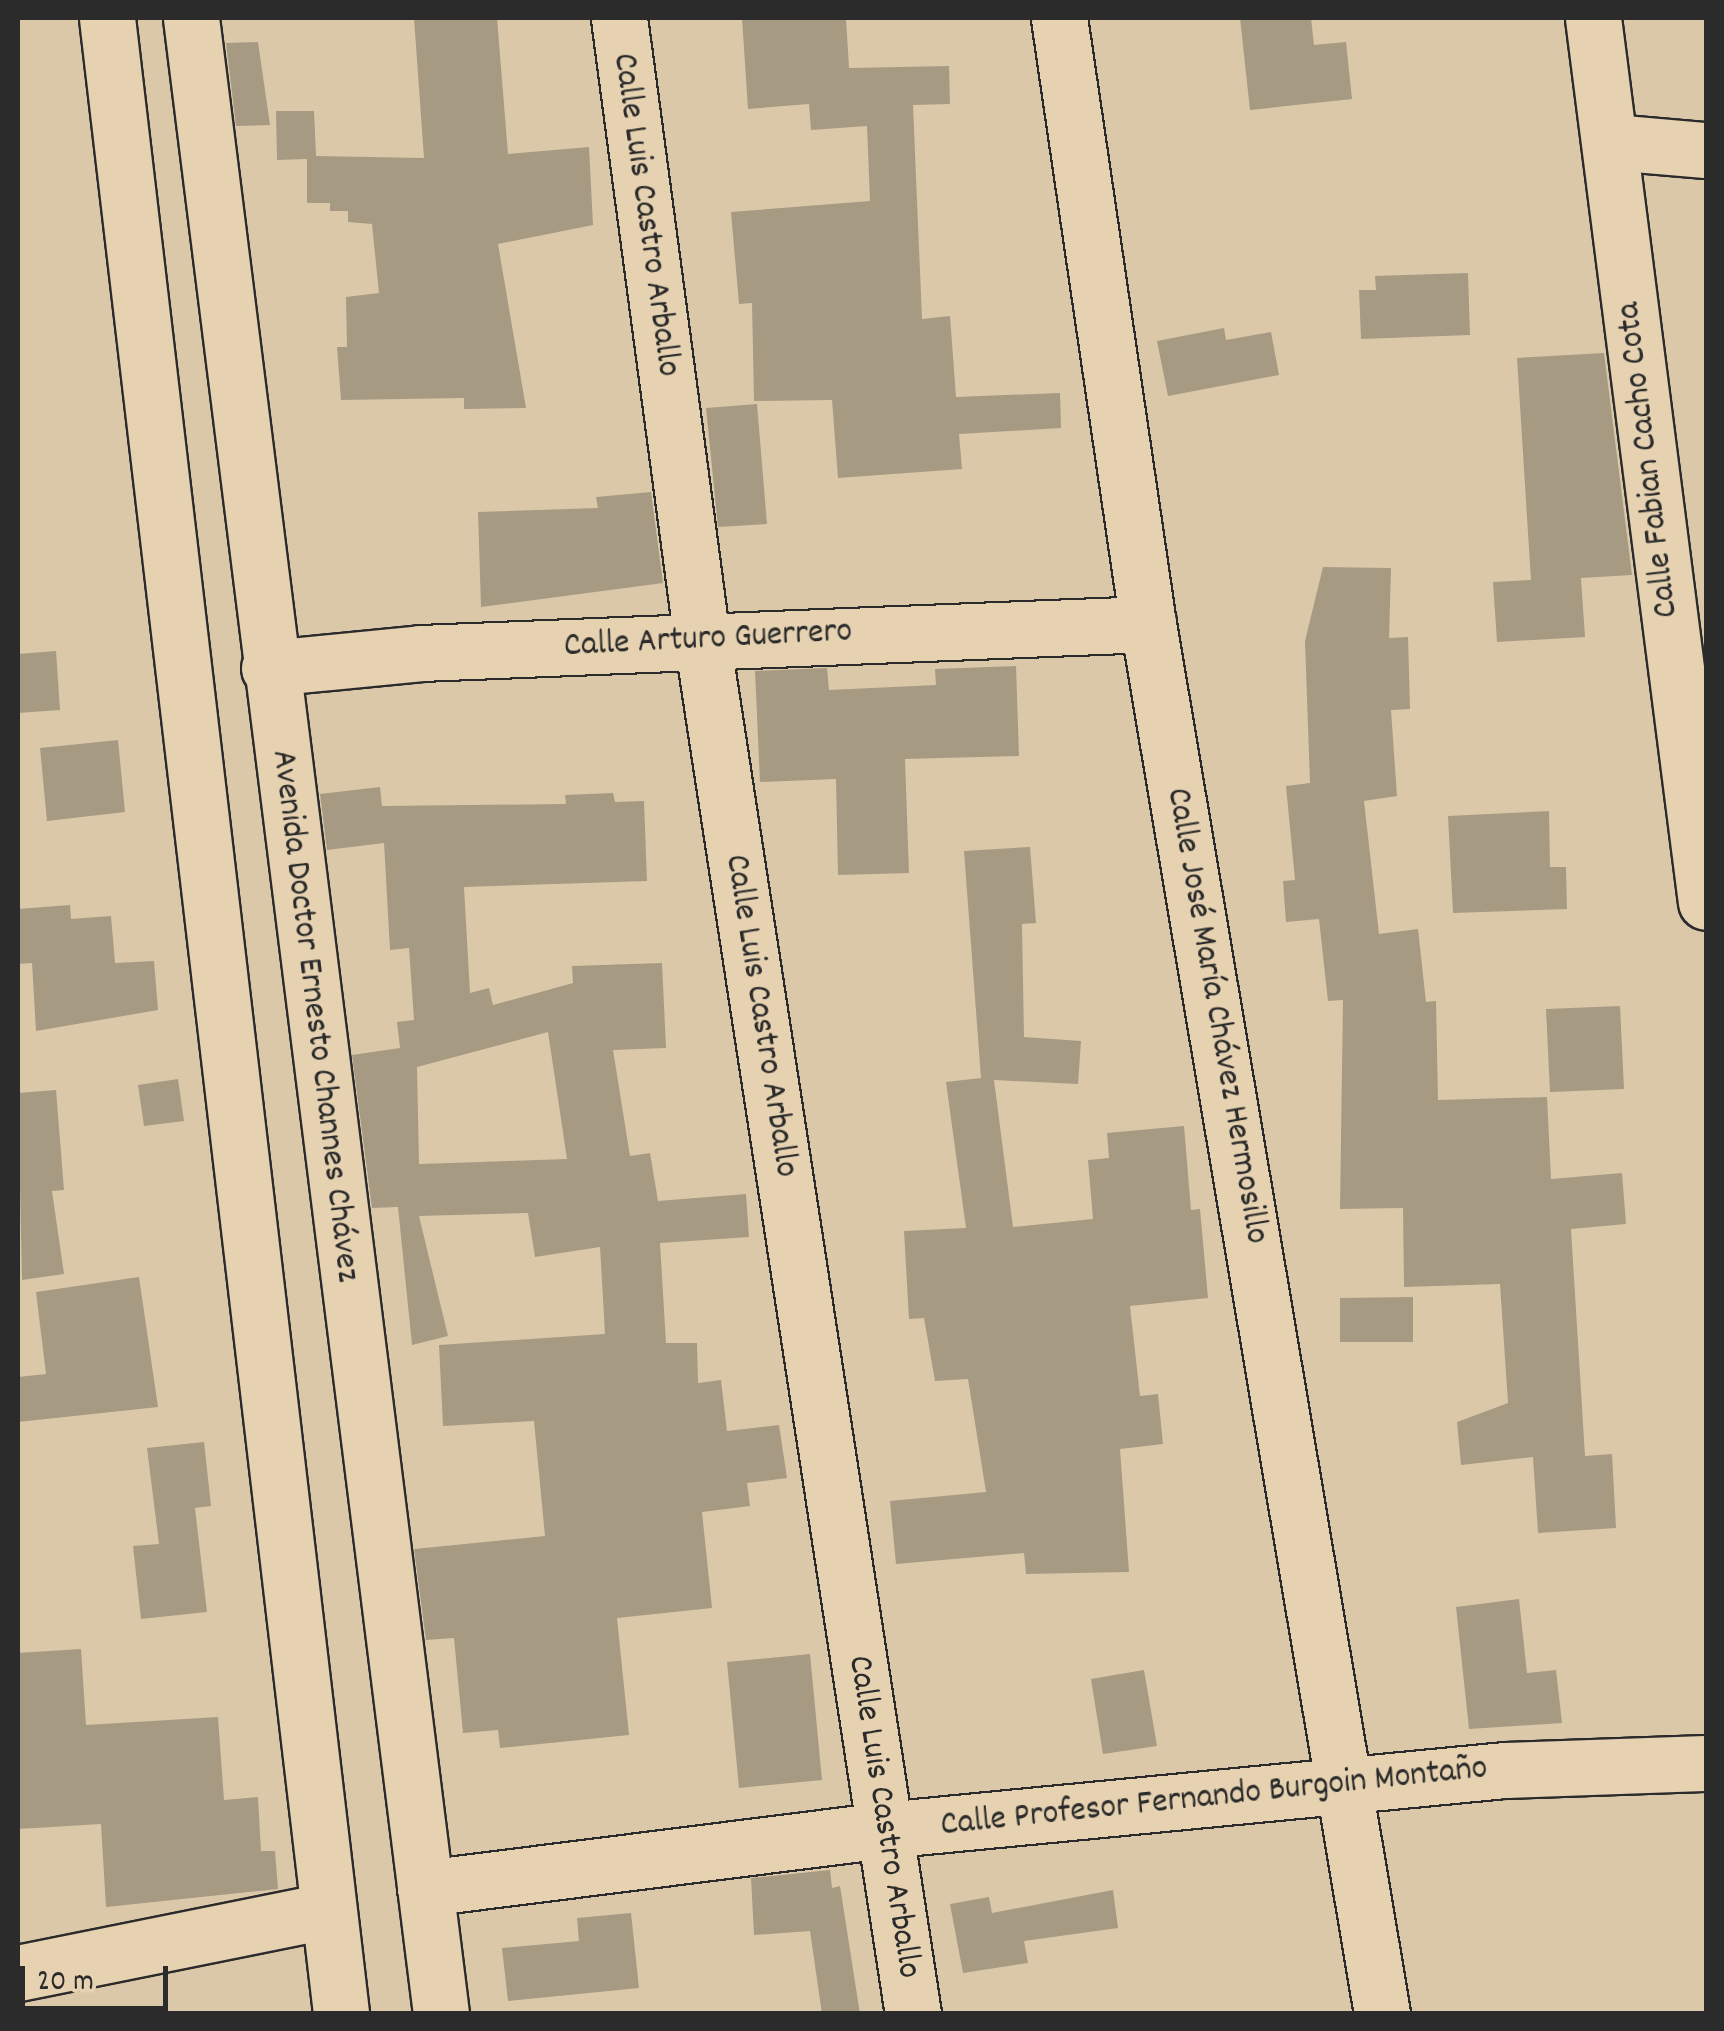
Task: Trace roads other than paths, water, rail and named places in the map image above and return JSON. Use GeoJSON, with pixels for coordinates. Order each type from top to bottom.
{"type":"FeatureCollection","features":[{"type":"Feature","properties":{"kind":"street"},"geometry":{"type":"LineString","coordinates":[[107,18],[340,2014]]}},
{"type":"Feature","properties":{"kind":"street","name":"Avenida Doctor Ernesto Channes Chávez"},"geometry":{"type":"LineString","coordinates":[[191,18],[269,668],[442,2014]]}},
{"type":"Feature","properties":{"kind":"street","name":"Calle Luis Castro Arballo"},"geometry":{"type":"LineString","coordinates":[[619,18],[702,640],[913,2014]]}},
{"type":"Feature","properties":{"kind":"street","name":"Calle José María Chávez Hermosillo"},"geometry":{"type":"LineString","coordinates":[[1059,18],[1148,624],[1348,1786],[1382,2014]]}},
{"type":"Feature","properties":{"kind":"street","name":"Calle Fabian Cacho Cota"},"geometry":{"type":"LineString","coordinates":[[1592,18],[1689,639],[1706,902]]}},
{"type":"Feature","properties":{"kind":"street"},"geometry":{"type":"LineString","coordinates":[[1612,142],[1706,150]]}},
{"type":"Feature","properties":{"kind":"street","name":"Calle Arturo Guerrero"},"geometry":{"type":"LineString","coordinates":[[269,668],[702,640],[1148,624]]}},
{"type":"Feature","properties":{"kind":"street","name":"Calle Profesor Fernando Burgoin Montaño"},"geometry":{"type":"LineString","coordinates":[[425,1888],[884,1830],[1348,1786],[1706,1763]]}},
{"type":"Feature","properties":{"kind":"street"},"geometry":{"type":"LineString","coordinates":[[18,1973],[326,1911]]}}]}
